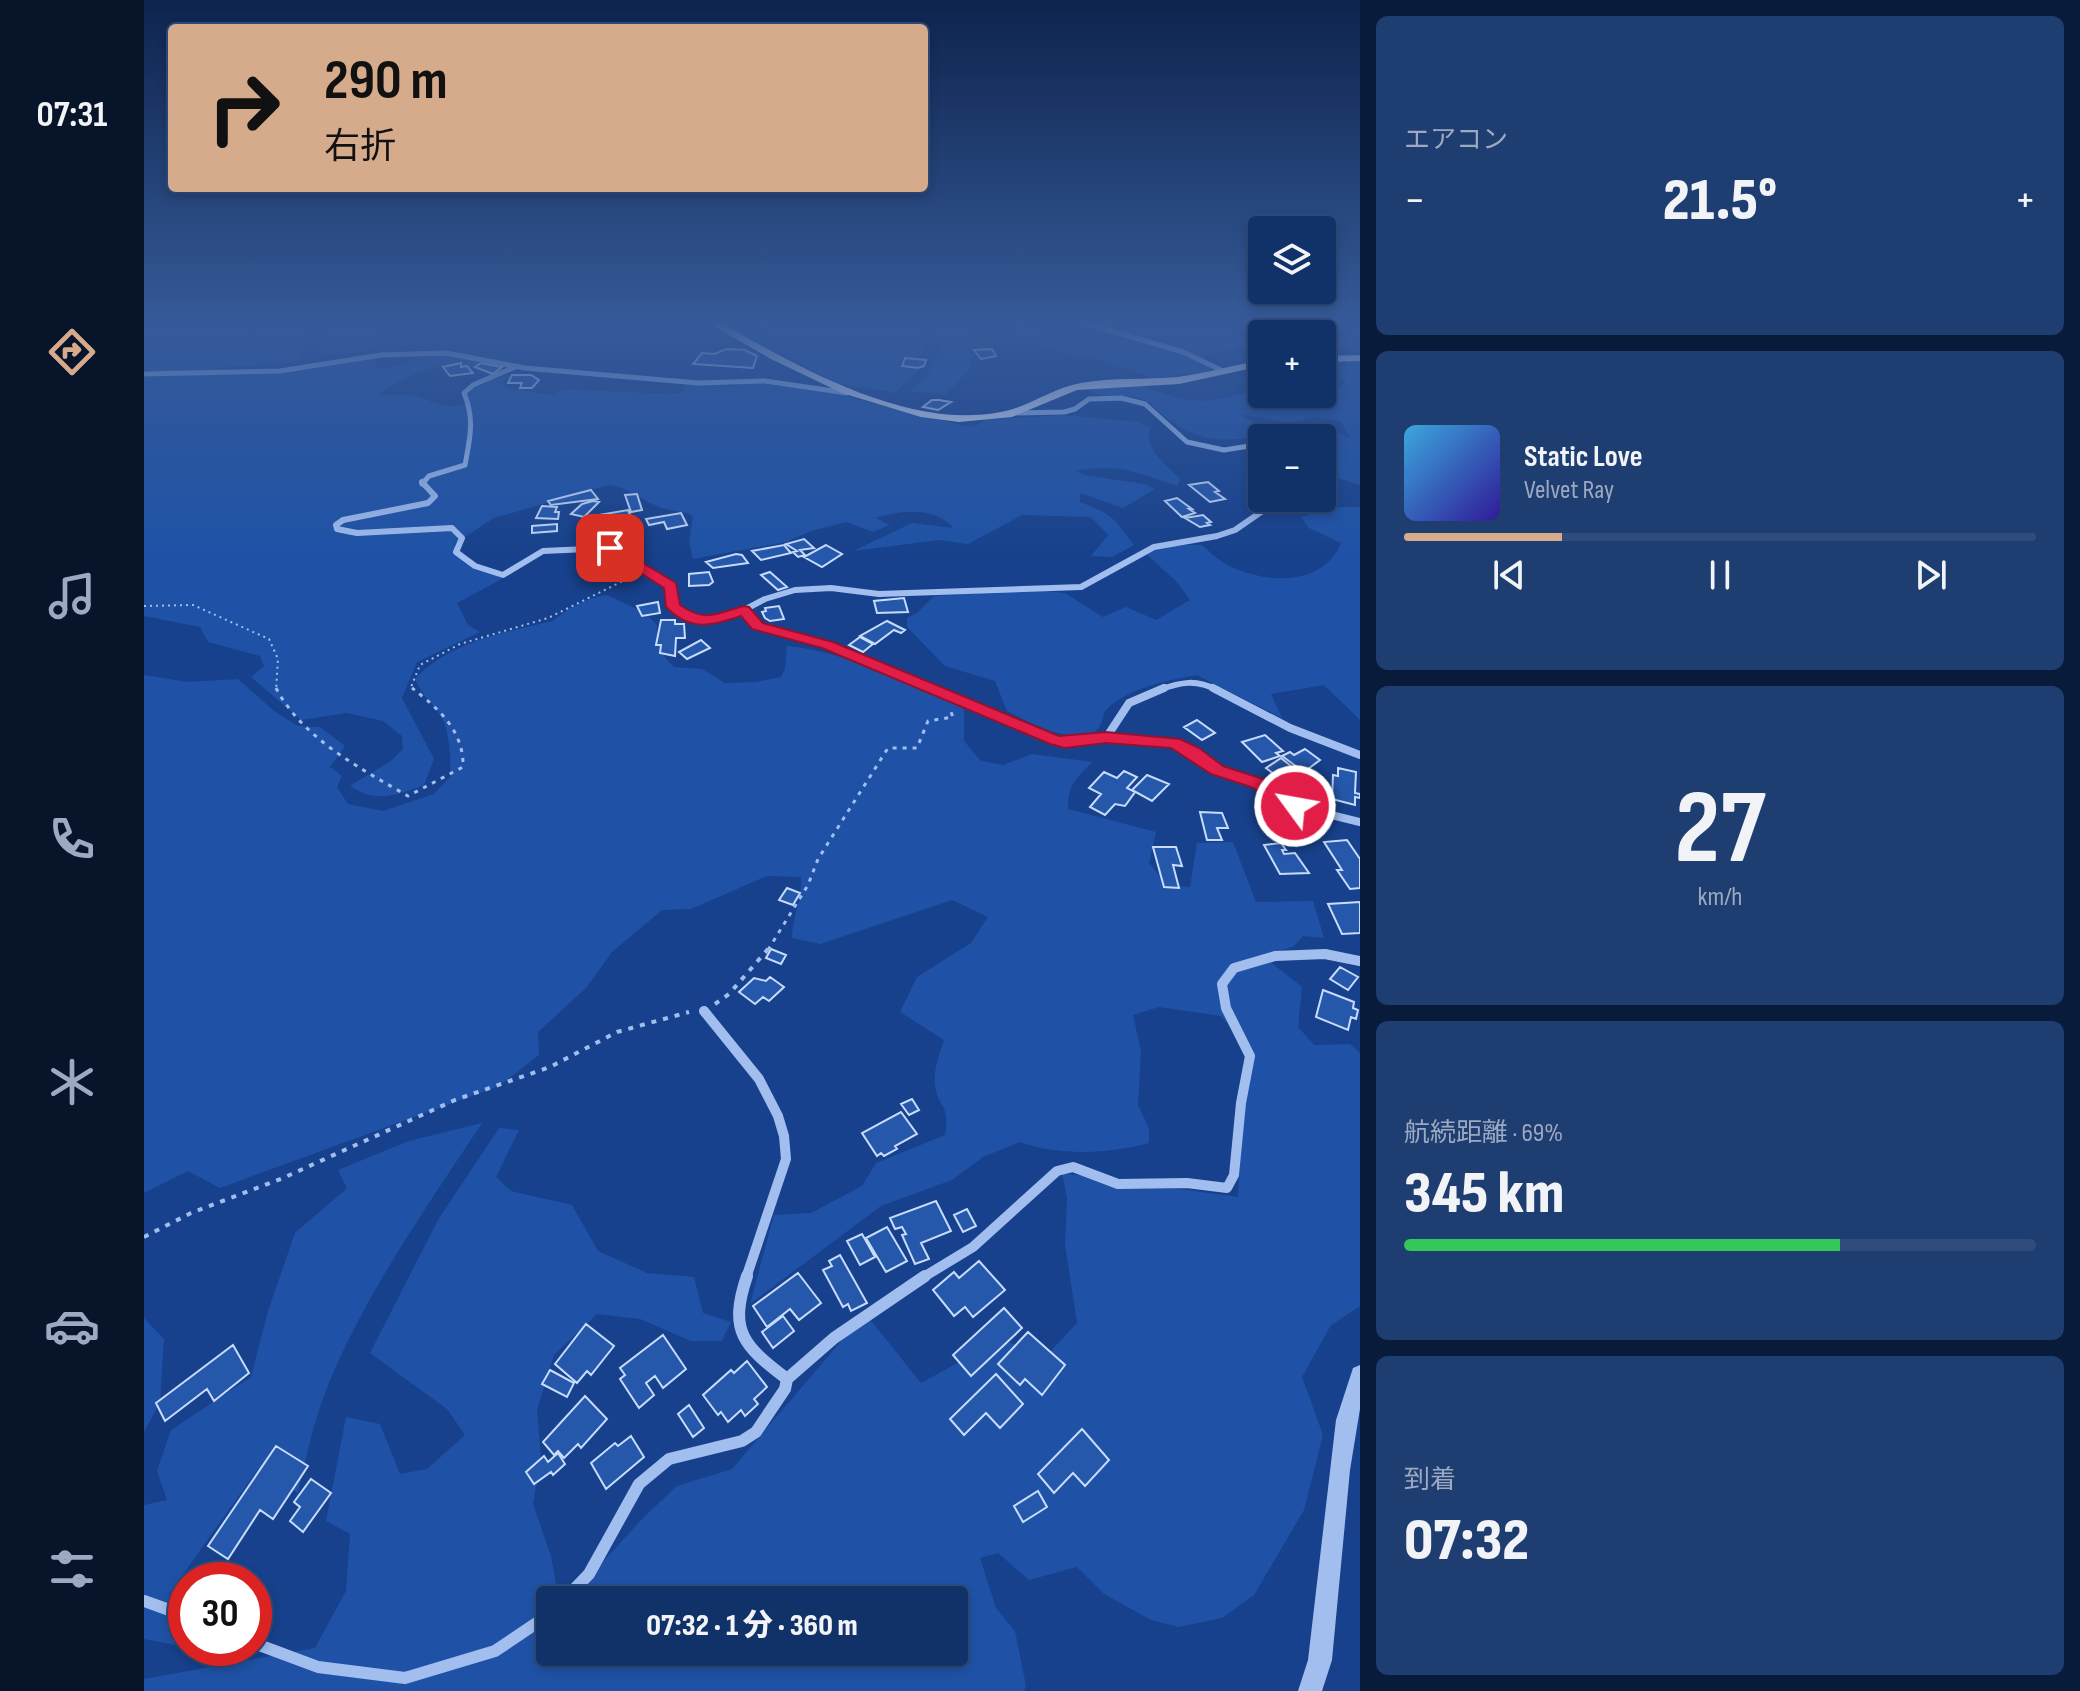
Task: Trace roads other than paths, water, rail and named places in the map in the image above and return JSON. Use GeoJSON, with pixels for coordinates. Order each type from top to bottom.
{"type":"FeatureCollection","features":[{"type":"Feature","properties":{"kind":"main road"},"geometry":{"type":"LineString","coordinates":[[877,399],[958,418],[1017,413],[1049,399]]}},
{"type":"Feature","properties":{"kind":"street"},"geometry":{"type":"LineString","coordinates":[[466,399],[472,427],[465,465],[429,476],[421,483],[435,496],[428,503],[343,520],[336,525],[337,529],[357,533],[452,528],[462,538],[456,552],[475,566],[503,575],[543,551],[598,549],[619,552],[671,586],[673,607],[687,616],[708,622],[795,590],[831,588],[879,594],[1081,587],[1154,547],[1235,530],[1261,512]]}},
{"type":"Feature","properties":{"kind":"street"},"geometry":{"type":"LineString","coordinates":[[1017,413],[1064,412],[1092,399]]}},
{"type":"Feature","properties":{"kind":"street"},"geometry":{"type":"LineString","coordinates":[[1125,399],[1145,404],[1187,442],[1224,450],[1248,446]]}},
{"type":"Feature","properties":{"kind":"street"},"geometry":{"type":"LineString","coordinates":[[744,610],[758,626],[828,645],[1055,740],[1106,738],[1174,743],[1193,752],[1217,770],[1257,783],[1295,806],[1360,822]]}},
{"type":"Feature","properties":{"kind":"street"},"geometry":{"type":"LineString","coordinates":[[1106,738],[1129,703],[1173,685],[1202,682],[1290,728],[1360,755]]}},
{"type":"Feature","properties":{"kind":"street"},"geometry":{"type":"LineString","coordinates":[[577,1586],[589,1574],[639,1484],[669,1459],[742,1441],[756,1432],[785,1389],[787,1379],[834,1338],[907,1287],[973,1247],[1057,1171],[1073,1167],[1118,1184],[1187,1183],[1227,1188],[1234,1175],[1241,1103],[1250,1056],[1226,1008],[1222,984],[1234,968],[1275,956],[1325,954],[1360,961]]}},
{"type":"Feature","properties":{"kind":"street"},"geometry":{"type":"LineString","coordinates":[[704,1011],[769,1093],[786,1135],[786,1159],[738,1302],[736,1324],[741,1341],[787,1379]]}},
{"type":"Feature","properties":{"kind":"street"},"geometry":{"type":"LineString","coordinates":[[1310,1691],[1320,1660],[1346,1420],[1360,1375]]}},
{"type":"Feature","properties":{"kind":"street"},"geometry":{"type":"LineString","coordinates":[[144,1601],[168,1610]]}},
{"type":"Feature","properties":{"kind":"street"},"geometry":{"type":"LineString","coordinates":[[272,1650],[318,1667],[405,1678],[495,1651],[536,1623]]}}]}
